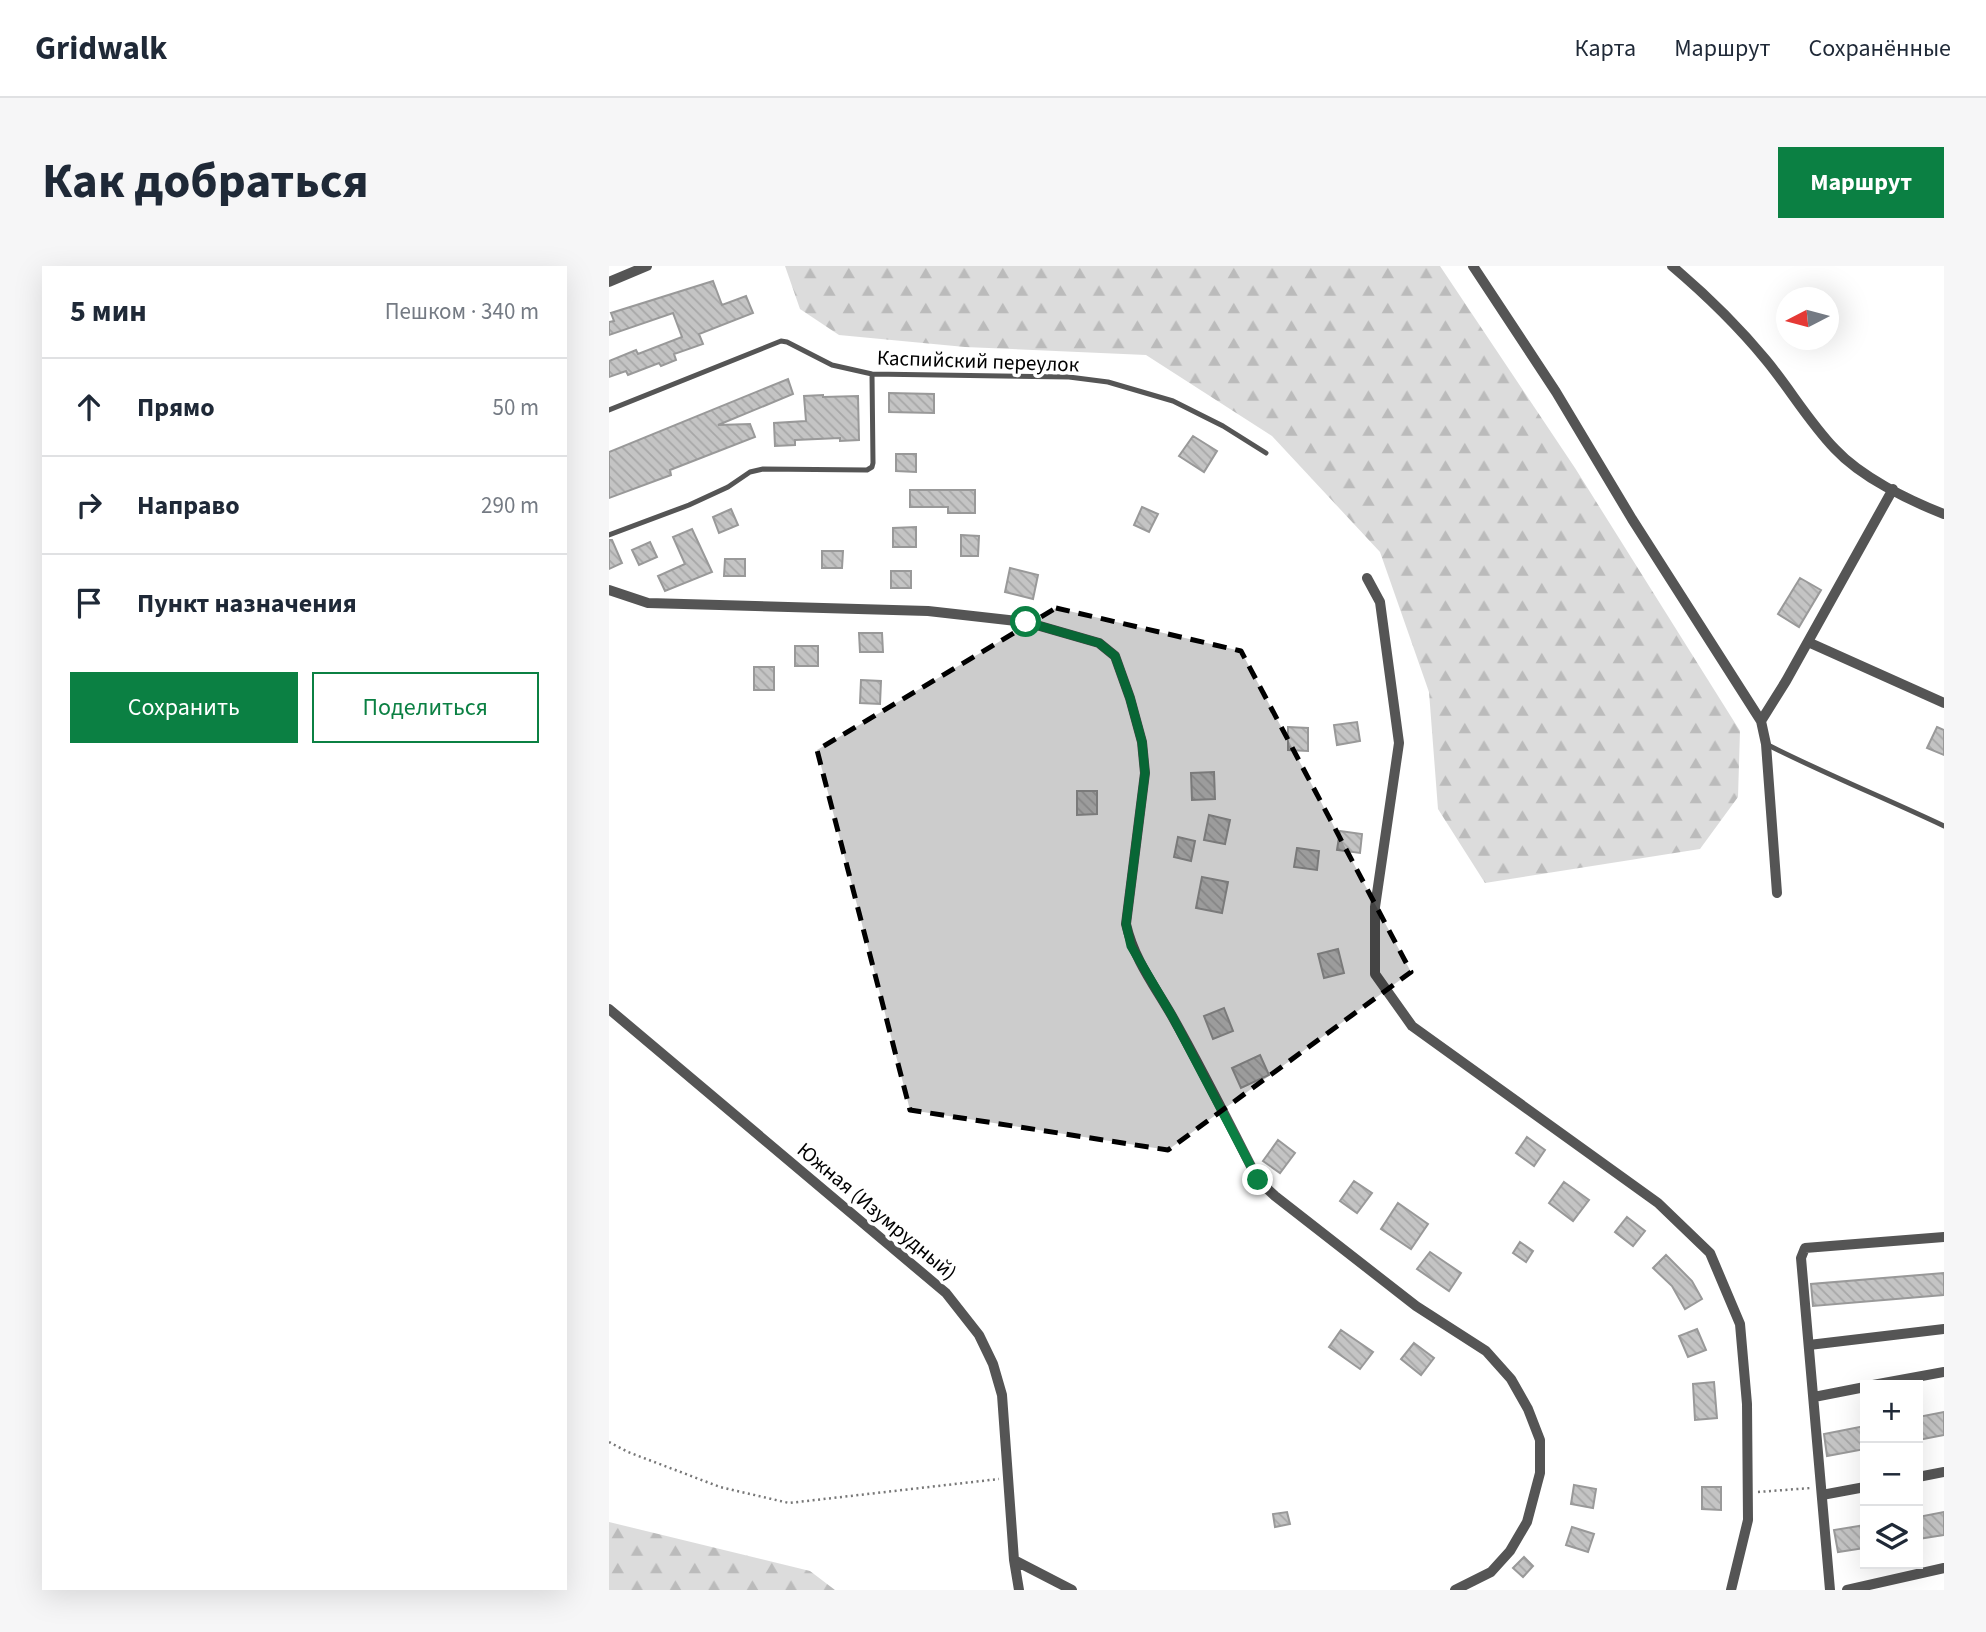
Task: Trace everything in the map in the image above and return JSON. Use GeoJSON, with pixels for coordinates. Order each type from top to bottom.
{"type":"FeatureCollection","features":[{"type":"Feature","properties":{"kind":"street"},"geometry":{"type":"LineString","coordinates":[[609,282],[647,266]]}},
{"type":"Feature","properties":{"kind":"street"},"geometry":{"type":"LineString","coordinates":[[1473,266],[1556,392],[1632,519],[1761,721],[1766,744],[1777,893]]}},
{"type":"Feature","properties":{"kind":"street"},"geometry":{"type":"LineString","coordinates":[[1672,266],[1700,290],[1765,359],[1835,449],[1857,469],[1920,505],[1944,514]]}},
{"type":"Feature","properties":{"kind":"street"},"geometry":{"type":"LineString","coordinates":[[1761,721],[1893,489]]}},
{"type":"Feature","properties":{"kind":"street"},"geometry":{"type":"LineString","coordinates":[[1367,578],[1380,602],[1399,743],[1375,906],[1375,975],[1412,1026],[1658,1203],[1710,1252],[1740,1324],[1747,1404],[1748,1520],[1731,1590]]}},
{"type":"Feature","properties":{"kind":"street"},"geometry":{"type":"LineString","coordinates":[[609,590],[648,603],[928,611],[1026,622],[1099,643],[1115,656],[1142,742],[1145,773],[1126,924],[1131,946],[1172,1016],[1258,1180],[1416,1306],[1486,1350],[1528,1409],[1540,1440],[1540,1473],[1527,1522],[1510,1551],[1491,1572],[1455,1590]]}},
{"type":"Feature","properties":{"kind":"street"},"geometry":{"type":"LineString","coordinates":[[1808,642],[1944,704]]}},
{"type":"Feature","properties":{"kind":"street","name":"Южная (Изумрудный)"},"geometry":{"type":"LineString","coordinates":[[609,1009],[946,1293],[979,1335],[993,1364],[1002,1395],[1014,1560],[1019,1590]]}},
{"type":"Feature","properties":{"kind":"street"},"geometry":{"type":"LineString","coordinates":[[1830,1590],[1801,1258],[1805,1248],[1944,1237]]}},
{"type":"Feature","properties":{"kind":"street"},"geometry":{"type":"LineString","coordinates":[[1809,1345],[1944,1329]]}},
{"type":"Feature","properties":{"kind":"street"},"geometry":{"type":"LineString","coordinates":[[1900,1380],[1944,1372]]}},
{"type":"Feature","properties":{"kind":"street"},"geometry":{"type":"LineString","coordinates":[[1814,1396],[1860,1388]]}},
{"type":"Feature","properties":{"kind":"street"},"geometry":{"type":"LineString","coordinates":[[1923,1476],[1944,1472]]}},
{"type":"Feature","properties":{"kind":"street"},"geometry":{"type":"LineString","coordinates":[[1822,1491],[1860,1487]]}},
{"type":"Feature","properties":{"kind":"street"},"geometry":{"type":"LineString","coordinates":[[1014,1560],[1072,1590]]}},
{"type":"Feature","properties":{"kind":"street"},"geometry":{"type":"LineString","coordinates":[[1847,1590],[1944,1568]]}},
{"type":"Feature","properties":{"kind":"lane","name":"Каспийский переулок"},"geometry":{"type":"LineString","coordinates":[[609,410],[781,341],[832,365],[872,374],[1069,377],[1108,382],[1173,401],[1223,426],[1266,453]]}},
{"type":"Feature","properties":{"kind":"lane"},"geometry":{"type":"LineString","coordinates":[[609,535],[728,487],[750,472],[763,469],[867,470],[872,467],[872,374]]}},
{"type":"Feature","properties":{"kind":"lane"},"geometry":{"type":"LineString","coordinates":[[1766,744],[1823,773],[1890,800],[1944,826]]}},
{"type":"Feature","properties":{"kind":"path"},"geometry":{"type":"LineString","coordinates":[[609,1442],[628,1452],[720,1487],[789,1503],[1009,1478]]}},
{"type":"Feature","properties":{"kind":"path"},"geometry":{"type":"LineString","coordinates":[[1748,1492],[1822,1491]]}},
{"type":"Feature","properties":{"kind":"highlighted area"},"geometry":{"type":"Polygon","coordinates":[[[1056,608],[1241,651],[1411,972],[1168,1150],[910,1110],[817,750],[1056,608]]]}},
{"type":"Feature","properties":{"kind":"green space"},"geometry":{"type":"Polygon","coordinates":[[[785,266],[1440,266],[1575,468],[1740,731],[1738,797],[1700,849],[1485,883],[1438,809],[1429,692],[1380,552],[1272,436],[1146,355],[965,347],[839,335],[800,309],[785,266]]]}},
{"type":"Feature","properties":{"kind":"green space"},"geometry":{"type":"Polygon","coordinates":[[[609,1522],[810,1571],[835,1590],[609,1590],[609,1522]]]}},
{"type":"Feature","properties":{"kind":"building"},"geometry":{"type":"Polygon","coordinates":[[[713,281],[722,305],[746,296],[753,313],[699,334],[703,344],[674,354],[676,360],[661,366],[659,363],[628,375],[626,371],[609,377],[609,361],[636,350],[638,354],[682,337],[673,313],[609,335],[609,322],[614,321],[611,313],[713,281]]]}},
{"type":"Feature","properties":{"kind":"building"},"geometry":{"type":"Polygon","coordinates":[[[788,379],[793,394],[718,425],[750,424],[755,437],[670,470],[671,475],[609,498],[609,452],[788,379]]]}},
{"type":"Feature","properties":{"kind":"building"},"geometry":{"type":"Polygon","coordinates":[[[889,393],[934,394],[934,413],[889,412],[889,393]]]}},
{"type":"Feature","properties":{"kind":"building"},"geometry":{"type":"Polygon","coordinates":[[[804,396],[858,396],[859,440],[795,440],[795,445],[775,446],[774,423],[806,421],[804,396]]]}},
{"type":"Feature","properties":{"kind":"building"},"geometry":{"type":"Polygon","coordinates":[[[1193,436],[1217,451],[1204,472],[1179,456],[1193,436]]]}},
{"type":"Feature","properties":{"kind":"building"},"geometry":{"type":"Polygon","coordinates":[[[896,454],[916,454],[916,472],[896,471],[896,454]]]}},
{"type":"Feature","properties":{"kind":"building"},"geometry":{"type":"Polygon","coordinates":[[[910,490],[975,490],[975,513],[948,513],[948,507],[910,507],[910,490]]]}},
{"type":"Feature","properties":{"kind":"building"},"geometry":{"type":"Polygon","coordinates":[[[1142,507],[1158,514],[1149,532],[1134,525],[1142,507]]]}},
{"type":"Feature","properties":{"kind":"building"},"geometry":{"type":"Polygon","coordinates":[[[731,509],[738,525],[719,533],[713,517],[731,509]]]}},
{"type":"Feature","properties":{"kind":"building"},"geometry":{"type":"Polygon","coordinates":[[[916,527],[916,547],[893,547],[893,528],[916,527]]]}},
{"type":"Feature","properties":{"kind":"building"},"geometry":{"type":"Polygon","coordinates":[[[692,529],[712,572],[665,591],[658,576],[685,564],[673,537],[692,529]]]}},
{"type":"Feature","properties":{"kind":"building"},"geometry":{"type":"Polygon","coordinates":[[[961,535],[979,536],[978,556],[961,556],[961,535]]]}},
{"type":"Feature","properties":{"kind":"building"},"geometry":{"type":"Polygon","coordinates":[[[609,540],[612,540],[622,563],[609,569],[609,540]]]}},
{"type":"Feature","properties":{"kind":"building"},"geometry":{"type":"Polygon","coordinates":[[[650,542],[657,557],[639,565],[632,550],[650,542]]]}},
{"type":"Feature","properties":{"kind":"building"},"geometry":{"type":"Polygon","coordinates":[[[822,551],[843,551],[842,568],[822,568],[822,551]]]}},
{"type":"Feature","properties":{"kind":"building"},"geometry":{"type":"Polygon","coordinates":[[[725,559],[745,559],[745,576],[724,576],[725,559]]]}},
{"type":"Feature","properties":{"kind":"building"},"geometry":{"type":"Polygon","coordinates":[[[1010,568],[1038,575],[1033,599],[1005,592],[1010,568]]]}},
{"type":"Feature","properties":{"kind":"building"},"geometry":{"type":"Polygon","coordinates":[[[891,571],[911,571],[911,588],[891,588],[891,571]]]}},
{"type":"Feature","properties":{"kind":"building"},"geometry":{"type":"Polygon","coordinates":[[[1800,578],[1821,590],[1799,627],[1778,614],[1800,578]]]}},
{"type":"Feature","properties":{"kind":"building"},"geometry":{"type":"Polygon","coordinates":[[[859,633],[882,633],[883,652],[860,652],[859,633]]]}},
{"type":"Feature","properties":{"kind":"building"},"geometry":{"type":"Polygon","coordinates":[[[795,646],[818,646],[818,666],[795,666],[795,646]]]}},
{"type":"Feature","properties":{"kind":"building"},"geometry":{"type":"Polygon","coordinates":[[[754,667],[774,667],[774,690],[754,690],[754,667]]]}},
{"type":"Feature","properties":{"kind":"building"},"geometry":{"type":"Polygon","coordinates":[[[861,680],[881,681],[880,704],[860,703],[861,680]]]}},
{"type":"Feature","properties":{"kind":"building"},"geometry":{"type":"Polygon","coordinates":[[[1357,722],[1360,741],[1337,745],[1334,725],[1357,722]]]}},
{"type":"Feature","properties":{"kind":"building"},"geometry":{"type":"Polygon","coordinates":[[[1288,727],[1308,728],[1308,751],[1288,750],[1288,727]]]}},
{"type":"Feature","properties":{"kind":"building"},"geometry":{"type":"Polygon","coordinates":[[[1937,727],[1944,730],[1944,755],[1927,748],[1937,727]]]}},
{"type":"Feature","properties":{"kind":"building"},"geometry":{"type":"Polygon","coordinates":[[[1214,772],[1215,799],[1192,800],[1191,773],[1214,772]]]}},
{"type":"Feature","properties":{"kind":"building"},"geometry":{"type":"Polygon","coordinates":[[[1077,791],[1097,791],[1097,814],[1077,815],[1077,791]]]}},
{"type":"Feature","properties":{"kind":"building"},"geometry":{"type":"Polygon","coordinates":[[[1209,815],[1230,820],[1225,844],[1204,840],[1209,815]]]}},
{"type":"Feature","properties":{"kind":"building"},"geometry":{"type":"Polygon","coordinates":[[[1340,831],[1362,834],[1360,853],[1337,850],[1340,831]]]}},
{"type":"Feature","properties":{"kind":"building"},"geometry":{"type":"Polygon","coordinates":[[[1178,837],[1195,841],[1191,861],[1174,857],[1178,837]]]}},
{"type":"Feature","properties":{"kind":"building"},"geometry":{"type":"Polygon","coordinates":[[[1297,848],[1319,851],[1317,870],[1294,867],[1297,848]]]}},
{"type":"Feature","properties":{"kind":"building"},"geometry":{"type":"Polygon","coordinates":[[[1202,877],[1228,882],[1222,913],[1196,908],[1202,877]]]}},
{"type":"Feature","properties":{"kind":"building"},"geometry":{"type":"Polygon","coordinates":[[[1338,949],[1344,973],[1324,978],[1318,954],[1338,949]]]}},
{"type":"Feature","properties":{"kind":"building"},"geometry":{"type":"Polygon","coordinates":[[[1224,1008],[1233,1031],[1213,1039],[1204,1016],[1224,1008]]]}},
{"type":"Feature","properties":{"kind":"building"},"geometry":{"type":"Polygon","coordinates":[[[1260,1055],[1269,1075],[1241,1088],[1232,1068],[1260,1055]]]}},
{"type":"Feature","properties":{"kind":"building"},"geometry":{"type":"Polygon","coordinates":[[[1527,1137],[1545,1150],[1534,1166],[1516,1153],[1527,1137]]]}},
{"type":"Feature","properties":{"kind":"building"},"geometry":{"type":"Polygon","coordinates":[[[1278,1140],[1295,1153],[1280,1173],[1263,1161],[1278,1140]]]}},
{"type":"Feature","properties":{"kind":"building"},"geometry":{"type":"Polygon","coordinates":[[[1354,1181],[1372,1193],[1357,1213],[1340,1201],[1354,1181]]]}},
{"type":"Feature","properties":{"kind":"building"},"geometry":{"type":"Polygon","coordinates":[[[1564,1182],[1589,1200],[1573,1221],[1549,1203],[1564,1182]]]}},
{"type":"Feature","properties":{"kind":"building"},"geometry":{"type":"Polygon","coordinates":[[[1398,1203],[1428,1224],[1411,1249],[1381,1229],[1398,1203]]]}},
{"type":"Feature","properties":{"kind":"building"},"geometry":{"type":"Polygon","coordinates":[[[1627,1217],[1645,1231],[1633,1246],[1615,1232],[1627,1217]]]}},
{"type":"Feature","properties":{"kind":"building"},"geometry":{"type":"Polygon","coordinates":[[[1520,1242],[1533,1251],[1526,1262],[1513,1253],[1520,1242]]]}},
{"type":"Feature","properties":{"kind":"building"},"geometry":{"type":"Polygon","coordinates":[[[1430,1252],[1461,1273],[1449,1291],[1417,1269],[1430,1252]]]}},
{"type":"Feature","properties":{"kind":"building"},"geometry":{"type":"Polygon","coordinates":[[[1666,1255],[1692,1281],[1702,1299],[1685,1309],[1672,1286],[1653,1268],[1666,1255]]]}},
{"type":"Feature","properties":{"kind":"building"},"geometry":{"type":"Polygon","coordinates":[[[1944,1273],[1944,1295],[1813,1306],[1811,1284],[1944,1273]]]}},
{"type":"Feature","properties":{"kind":"building"},"geometry":{"type":"Polygon","coordinates":[[[1697,1329],[1706,1350],[1688,1357],[1679,1336],[1697,1329]]]}},
{"type":"Feature","properties":{"kind":"building"},"geometry":{"type":"Polygon","coordinates":[[[1341,1330],[1373,1352],[1360,1369],[1329,1347],[1341,1330]]]}},
{"type":"Feature","properties":{"kind":"building"},"geometry":{"type":"Polygon","coordinates":[[[1414,1343],[1434,1358],[1421,1375],[1401,1359],[1414,1343]]]}},
{"type":"Feature","properties":{"kind":"building"},"geometry":{"type":"Polygon","coordinates":[[[1714,1382],[1717,1418],[1695,1420],[1693,1384],[1714,1382]]]}},
{"type":"Feature","properties":{"kind":"building"},"geometry":{"type":"Polygon","coordinates":[[[1944,1412],[1944,1435],[1923,1439],[1923,1416],[1944,1412]]]}},
{"type":"Feature","properties":{"kind":"building"},"geometry":{"type":"Polygon","coordinates":[[[1860,1427],[1860,1450],[1827,1456],[1824,1434],[1860,1427]]]}},
{"type":"Feature","properties":{"kind":"building"},"geometry":{"type":"Polygon","coordinates":[[[1574,1485],[1596,1489],[1593,1508],[1571,1504],[1574,1485]]]}},
{"type":"Feature","properties":{"kind":"building"},"geometry":{"type":"Polygon","coordinates":[[[1702,1487],[1721,1487],[1721,1510],[1702,1509],[1702,1487]]]}},
{"type":"Feature","properties":{"kind":"building"},"geometry":{"type":"Polygon","coordinates":[[[1287,1512],[1290,1524],[1275,1527],[1273,1514],[1287,1512]]]}},
{"type":"Feature","properties":{"kind":"building"},"geometry":{"type":"Polygon","coordinates":[[[1944,1512],[1944,1535],[1923,1538],[1923,1516],[1944,1512]]]}},
{"type":"Feature","properties":{"kind":"building"},"geometry":{"type":"Polygon","coordinates":[[[1860,1526],[1860,1549],[1838,1552],[1834,1530],[1860,1526]]]}},
{"type":"Feature","properties":{"kind":"building"},"geometry":{"type":"Polygon","coordinates":[[[1572,1527],[1594,1534],[1588,1552],[1566,1545],[1572,1527]]]}},
{"type":"Feature","properties":{"kind":"building"},"geometry":{"type":"Polygon","coordinates":[[[1524,1557],[1533,1566],[1523,1577],[1513,1568],[1524,1557]]]}},
{"type":"Feature","properties":{"kind":"route"},"geometry":{"type":"LineString","coordinates":[[1026,622],[1099,643],[1115,656],[1142,742],[1145,773],[1126,924],[1131,946],[1172,1016],[1258,1180]]}}]}
